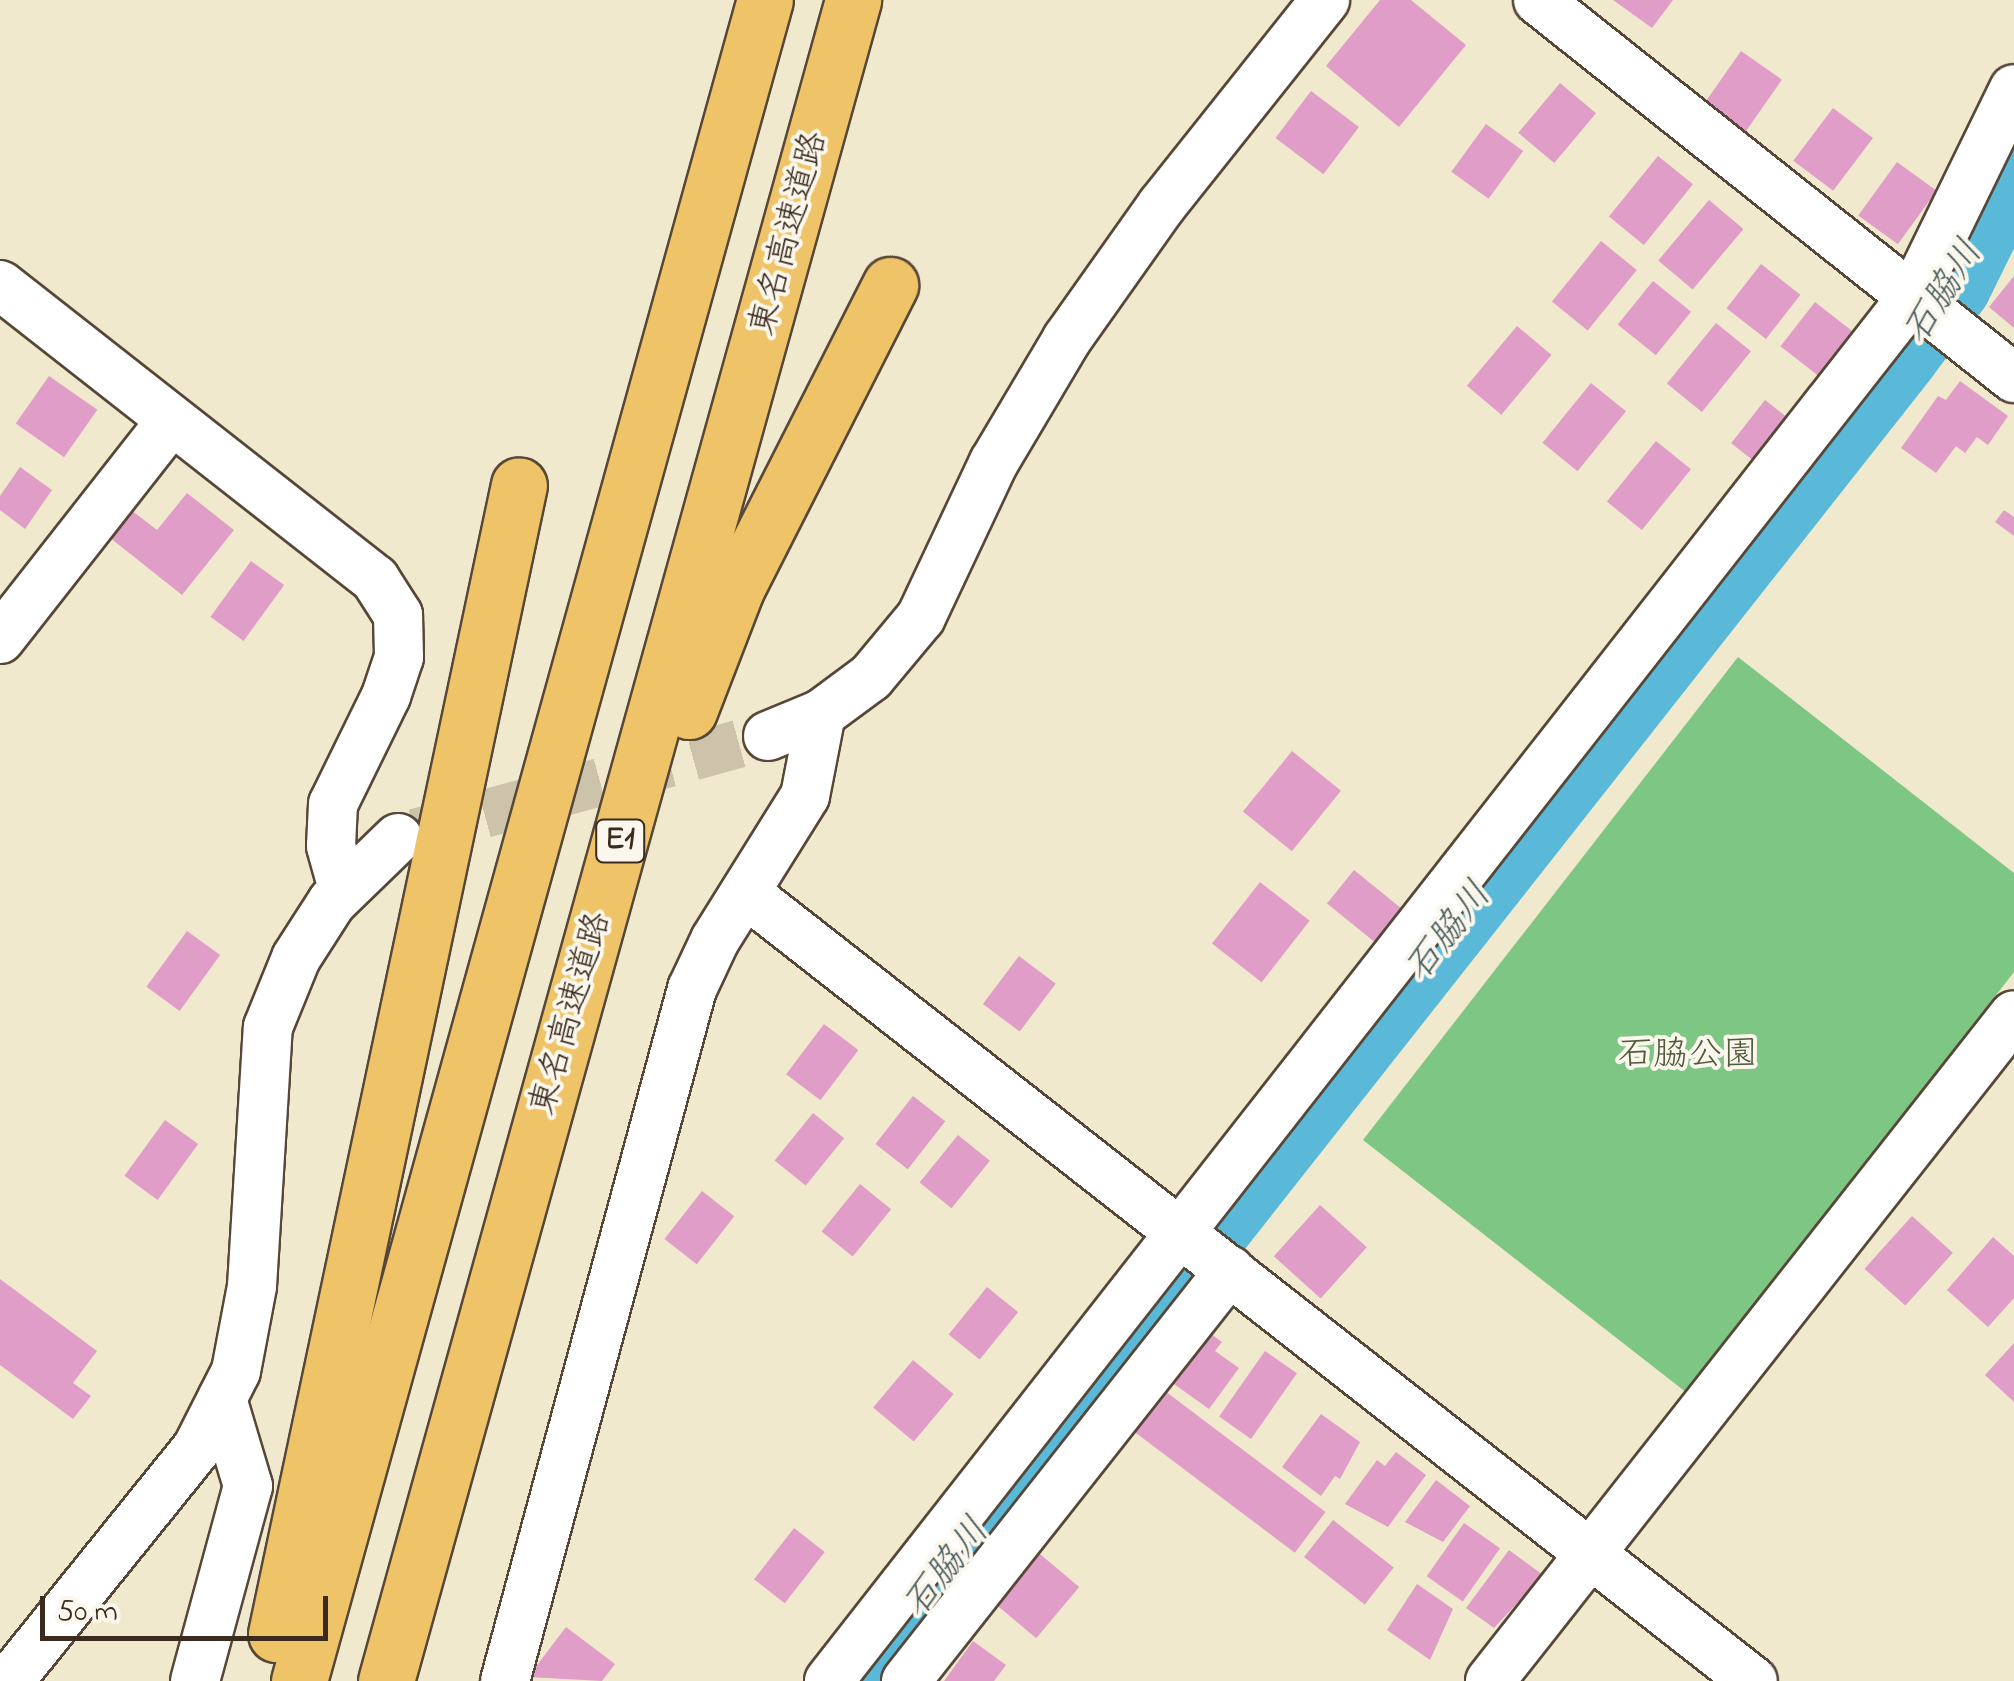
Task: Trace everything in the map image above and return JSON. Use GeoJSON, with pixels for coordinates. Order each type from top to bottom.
{"type":"FeatureCollection","features":[{"type":"Feature","properties":{"kind":"highway","name":"E1"},"geometry":{"type":"LineString","coordinates":[[300,1681],[765,0]]}},
{"type":"Feature","properties":{"kind":"highway","name":"東名高速道路"},"geometry":{"type":"LineString","coordinates":[[386,1681],[853,0]]}},
{"type":"Feature","properties":{"kind":"highway"},"geometry":{"type":"LineString","coordinates":[[572,1012],[736,590],[890,284]]}},
{"type":"Feature","properties":{"kind":"highway"},"geometry":{"type":"LineString","coordinates":[[266,1681],[519,485]]}},
{"type":"Feature","properties":{"kind":"street"},"geometry":{"type":"LineString","coordinates":[[768,736],[821,714],[870,676],[921,617],[994,462],[1067,338],[1162,205],[1325,0]]}},
{"type":"Feature","properties":{"kind":"street"},"geometry":{"type":"LineString","coordinates":[[1538,0],[2014,378]]}},
{"type":"Feature","properties":{"kind":"street"},"geometry":{"type":"LineString","coordinates":[[829,1681],[1182,1232],[1930,310],[2014,89]]}},
{"type":"Feature","properties":{"kind":"street"},"geometry":{"type":"LineString","coordinates":[[8,306],[172,420],[375,579],[398,615],[398,657],[386,696],[333,804],[332,846],[343,888]]}},
{"type":"Feature","properties":{"kind":"street"},"geometry":{"type":"LineString","coordinates":[[0,639],[172,420]]}},
{"type":"Feature","properties":{"kind":"street"},"geometry":{"type":"LineString","coordinates":[[505,1681],[692,989],[715,940],[748,894],[805,796],[821,714]]}},
{"type":"Feature","properties":{"kind":"street"},"geometry":{"type":"LineString","coordinates":[[9,1681],[198,1448],[236,1370],[252,1286],[268,1026],[296,958],[343,888],[398,838]]}},
{"type":"Feature","properties":{"kind":"street"},"geometry":{"type":"LineString","coordinates":[[748,894],[1753,1681]]}},
{"type":"Feature","properties":{"kind":"street"},"geometry":{"type":"LineString","coordinates":[[1490,1681],[2014,1016]]}},
{"type":"Feature","properties":{"kind":"street"},"geometry":{"type":"LineString","coordinates":[[906,1681],[1230,1270]]}},
{"type":"Feature","properties":{"kind":"street"},"geometry":{"type":"LineString","coordinates":[[195,1681],[248,1486],[222,1399]]}},
{"type":"Feature","properties":{"kind":"green space","name":"石脇公園"},"geometry":{"type":"Polygon","coordinates":[[[1738,657],[2014,873],[2014,972],[1687,1393],[1363,1140],[1738,657]]]}},
{"type":"Feature","properties":{"kind":"building"},"geometry":{"type":"Polygon","coordinates":[[[1380,0],[1411,0],[1466,45],[1399,127],[1326,66],[1380,0]]]}},
{"type":"Feature","properties":{"kind":"building"},"geometry":{"type":"Polygon","coordinates":[[[1613,0],[1673,0],[1652,28],[1613,0]]]}},
{"type":"Feature","properties":{"kind":"building"},"geometry":{"type":"Polygon","coordinates":[[[1741,51],[1782,80],[1745,133],[1704,104],[1741,51]]]}},
{"type":"Feature","properties":{"kind":"building"},"geometry":{"type":"Polygon","coordinates":[[[1560,83],[1596,113],[1554,163],[1518,133],[1560,83]]]}},
{"type":"Feature","properties":{"kind":"building"},"geometry":{"type":"Polygon","coordinates":[[[1311,91],[1359,127],[1323,174],[1275,138],[1311,91]]]}},
{"type":"Feature","properties":{"kind":"building"},"geometry":{"type":"Polygon","coordinates":[[[1833,108],[1873,138],[1833,191],[1793,161],[1833,108]]]}},
{"type":"Feature","properties":{"kind":"building"},"geometry":{"type":"Polygon","coordinates":[[[1486,124],[1523,151],[1489,199],[1451,172],[1486,124]]]}},
{"type":"Feature","properties":{"kind":"building"},"geometry":{"type":"Polygon","coordinates":[[[1658,156],[1693,184],[1644,245],[1609,217],[1658,156]]]}},
{"type":"Feature","properties":{"kind":"building"},"geometry":{"type":"Polygon","coordinates":[[[1897,162],[1937,191],[1898,244],[1858,215],[1897,162]]]}},
{"type":"Feature","properties":{"kind":"building"},"geometry":{"type":"Polygon","coordinates":[[[1709,200],[1743,229],[1693,289],[1658,261],[1709,200]]]}},
{"type":"Feature","properties":{"kind":"building"},"geometry":{"type":"Polygon","coordinates":[[[1601,241],[1637,270],[1588,331],[1552,302],[1601,241]]]}},
{"type":"Feature","properties":{"kind":"building"},"geometry":{"type":"Polygon","coordinates":[[[1761,264],[1800,295],[1766,339],[1727,308],[1761,264]]]}},
{"type":"Feature","properties":{"kind":"building"},"geometry":{"type":"Polygon","coordinates":[[[2014,276],[2014,328],[1989,307],[2014,276]]]}},
{"type":"Feature","properties":{"kind":"building"},"geometry":{"type":"Polygon","coordinates":[[[1653,281],[1691,312],[1656,355],[1618,325],[1653,281]]]}},
{"type":"Feature","properties":{"kind":"building"},"geometry":{"type":"Polygon","coordinates":[[[1815,302],[1854,333],[1820,377],[1781,346],[1815,302]]]}},
{"type":"Feature","properties":{"kind":"building"},"geometry":{"type":"Polygon","coordinates":[[[1716,323],[1751,351],[1702,412],[1667,384],[1716,323]]]}},
{"type":"Feature","properties":{"kind":"building"},"geometry":{"type":"Polygon","coordinates":[[[1517,326],[1551,355],[1501,415],[1467,386],[1517,326]]]}},
{"type":"Feature","properties":{"kind":"building"},"geometry":{"type":"Polygon","coordinates":[[[49,376],[97,410],[64,457],[16,424],[49,376]]]}},
{"type":"Feature","properties":{"kind":"building"},"geometry":{"type":"Polygon","coordinates":[[[1960,381],[2008,416],[1988,445],[1977,437],[1965,453],[1956,446],[1936,473],[1901,448],[1938,396],[1946,400],[1960,381]]]}},
{"type":"Feature","properties":{"kind":"building"},"geometry":{"type":"Polygon","coordinates":[[[1591,383],[1626,411],[1578,471],[1543,443],[1591,383]]]}},
{"type":"Feature","properties":{"kind":"building"},"geometry":{"type":"Polygon","coordinates":[[[1765,400],[1794,423],[1760,466],[1731,443],[1765,400]]]}},
{"type":"Feature","properties":{"kind":"building"},"geometry":{"type":"Polygon","coordinates":[[[1656,441],[1691,469],[1642,530],[1607,502],[1656,441]]]}},
{"type":"Feature","properties":{"kind":"building"},"geometry":{"type":"Polygon","coordinates":[[[20,467],[52,490],[25,529],[0,510],[0,496],[20,467]]]}},
{"type":"Feature","properties":{"kind":"building"},"geometry":{"type":"Polygon","coordinates":[[[187,493],[234,530],[182,595],[109,537],[131,510],[157,530],[187,493]]]}},
{"type":"Feature","properties":{"kind":"building"},"geometry":{"type":"Polygon","coordinates":[[[2004,510],[2014,517],[2014,536],[1995,522],[2004,510]]]}},
{"type":"Feature","properties":{"kind":"building"},"geometry":{"type":"Polygon","coordinates":[[[251,561],[284,585],[244,641],[210,617],[251,561]]]}},
{"type":"Feature","properties":{"kind":"building"},"geometry":{"type":"Polygon","coordinates":[[[1292,751],[1341,791],[1292,851],[1243,812],[1292,751]]]}},
{"type":"Feature","properties":{"kind":"building"},"geometry":{"type":"Polygon","coordinates":[[[1354,870],[1405,911],[1377,944],[1327,903],[1354,870]]]}},
{"type":"Feature","properties":{"kind":"building"},"geometry":{"type":"Polygon","coordinates":[[[1260,882],[1310,921],[1262,982],[1212,943],[1260,882]]]}},
{"type":"Feature","properties":{"kind":"building"},"geometry":{"type":"Polygon","coordinates":[[[187,931],[220,955],[180,1011],[146,987],[187,931]]]}},
{"type":"Feature","properties":{"kind":"building"},"geometry":{"type":"Polygon","coordinates":[[[1019,956],[1056,984],[1020,1032],[983,1004],[1019,956]]]}},
{"type":"Feature","properties":{"kind":"building"},"geometry":{"type":"Polygon","coordinates":[[[824,1024],[858,1050],[820,1100],[786,1074],[824,1024]]]}},
{"type":"Feature","properties":{"kind":"building"},"geometry":{"type":"Polygon","coordinates":[[[913,1096],[945,1121],[908,1169],[875,1144],[913,1096]]]}},
{"type":"Feature","properties":{"kind":"building"},"geometry":{"type":"Polygon","coordinates":[[[813,1113],[844,1138],[806,1186],[775,1160],[813,1113]]]}},
{"type":"Feature","properties":{"kind":"building"},"geometry":{"type":"Polygon","coordinates":[[[165,1120],[198,1144],[158,1200],[124,1176],[165,1120]]]}},
{"type":"Feature","properties":{"kind":"building"},"geometry":{"type":"Polygon","coordinates":[[[958,1135],[990,1161],[951,1208],[920,1182],[958,1135]]]}},
{"type":"Feature","properties":{"kind":"building"},"geometry":{"type":"Polygon","coordinates":[[[860,1184],[891,1209],[853,1257],[822,1231],[860,1184]]]}},
{"type":"Feature","properties":{"kind":"building"},"geometry":{"type":"Polygon","coordinates":[[[702,1191],[734,1216],[697,1264],[664,1239],[702,1191]]]}},
{"type":"Feature","properties":{"kind":"building"},"geometry":{"type":"Polygon","coordinates":[[[1320,1205],[1367,1247],[1321,1298],[1274,1256],[1320,1205]]]}},
{"type":"Feature","properties":{"kind":"building"},"geometry":{"type":"Polygon","coordinates":[[[1912,1216],[1953,1253],[1905,1306],[1864,1269],[1912,1216]]]}},
{"type":"Feature","properties":{"kind":"building"},"geometry":{"type":"Polygon","coordinates":[[[1993,1237],[2014,1256],[2014,1298],[1988,1327],[1947,1290],[1993,1237]]]}},
{"type":"Feature","properties":{"kind":"building"},"geometry":{"type":"Polygon","coordinates":[[[0,1279],[97,1351],[73,1383],[91,1396],[73,1419],[0,1365],[0,1279]]]}},
{"type":"Feature","properties":{"kind":"building"},"geometry":{"type":"Polygon","coordinates":[[[987,1287],[1018,1312],[980,1360],[949,1334],[987,1287]]]}},
{"type":"Feature","properties":{"kind":"building"},"geometry":{"type":"Polygon","coordinates":[[[1204,1329],[1222,1342],[1215,1351],[1239,1368],[1209,1409],[1167,1379],[1204,1329]]]}},
{"type":"Feature","properties":{"kind":"building"},"geometry":{"type":"Polygon","coordinates":[[[2014,1343],[2014,1402],[1985,1375],[2014,1343]]]}},
{"type":"Feature","properties":{"kind":"building"},"geometry":{"type":"Polygon","coordinates":[[[1265,1351],[1297,1373],[1251,1439],[1219,1417],[1265,1351]]]}},
{"type":"Feature","properties":{"kind":"building"},"geometry":{"type":"Polygon","coordinates":[[[913,1360],[954,1394],[914,1442],[873,1407],[913,1360]]]}},
{"type":"Feature","properties":{"kind":"building"},"geometry":{"type":"Polygon","coordinates":[[[1161,1388],[1326,1512],[1295,1553],[1130,1429],[1161,1388]]]}},
{"type":"Feature","properties":{"kind":"building"},"geometry":{"type":"Polygon","coordinates":[[[1321,1414],[1360,1442],[1340,1479],[1335,1476],[1321,1496],[1282,1467],[1321,1414]]]}},
{"type":"Feature","properties":{"kind":"building"},"geometry":{"type":"Polygon","coordinates":[[[1396,1452],[1426,1475],[1388,1527],[1345,1504],[1377,1460],[1385,1466],[1396,1452]]]}},
{"type":"Feature","properties":{"kind":"building"},"geometry":{"type":"Polygon","coordinates":[[[1436,1480],[1470,1506],[1443,1542],[1405,1522],[1436,1480]]]}},
{"type":"Feature","properties":{"kind":"building"},"geometry":{"type":"Polygon","coordinates":[[[1333,1520],[1394,1567],[1365,1604],[1304,1557],[1333,1520]]]}},
{"type":"Feature","properties":{"kind":"building"},"geometry":{"type":"Polygon","coordinates":[[[1464,1523],[1500,1548],[1463,1601],[1427,1576],[1464,1523]]]}},
{"type":"Feature","properties":{"kind":"building"},"geometry":{"type":"Polygon","coordinates":[[[794,1528],[825,1552],[785,1603],[754,1579],[794,1528]]]}},
{"type":"Feature","properties":{"kind":"building"},"geometry":{"type":"Polygon","coordinates":[[[1034,1549],[1079,1587],[1036,1638],[991,1600],[1034,1549]]]}},
{"type":"Feature","properties":{"kind":"building"},"geometry":{"type":"Polygon","coordinates":[[[1509,1550],[1543,1575],[1494,1628],[1466,1608],[1509,1550]]]}},
{"type":"Feature","properties":{"kind":"building"},"geometry":{"type":"Polygon","coordinates":[[[1417,1584],[1453,1609],[1430,1660],[1387,1630],[1417,1584]]]}},
{"type":"Feature","properties":{"kind":"building"},"geometry":{"type":"Polygon","coordinates":[[[566,1627],[615,1664],[602,1681],[528,1677],[566,1627]]]}},
{"type":"Feature","properties":{"kind":"building"},"geometry":{"type":"Polygon","coordinates":[[[973,1641],[1006,1665],[994,1681],[944,1681],[973,1641]]]}},
{"type":"Feature","properties":{"kind":"waterway","name":"石脇川"},"geometry":{"type":"LineString","coordinates":[[860,1681],[1904,356],[1956,287],[2014,169]]}},
{"type":"Feature","properties":{"kind":"tunnel"},"geometry":{"type":"LineString","coordinates":[[415,833],[768,736]]}}]}
